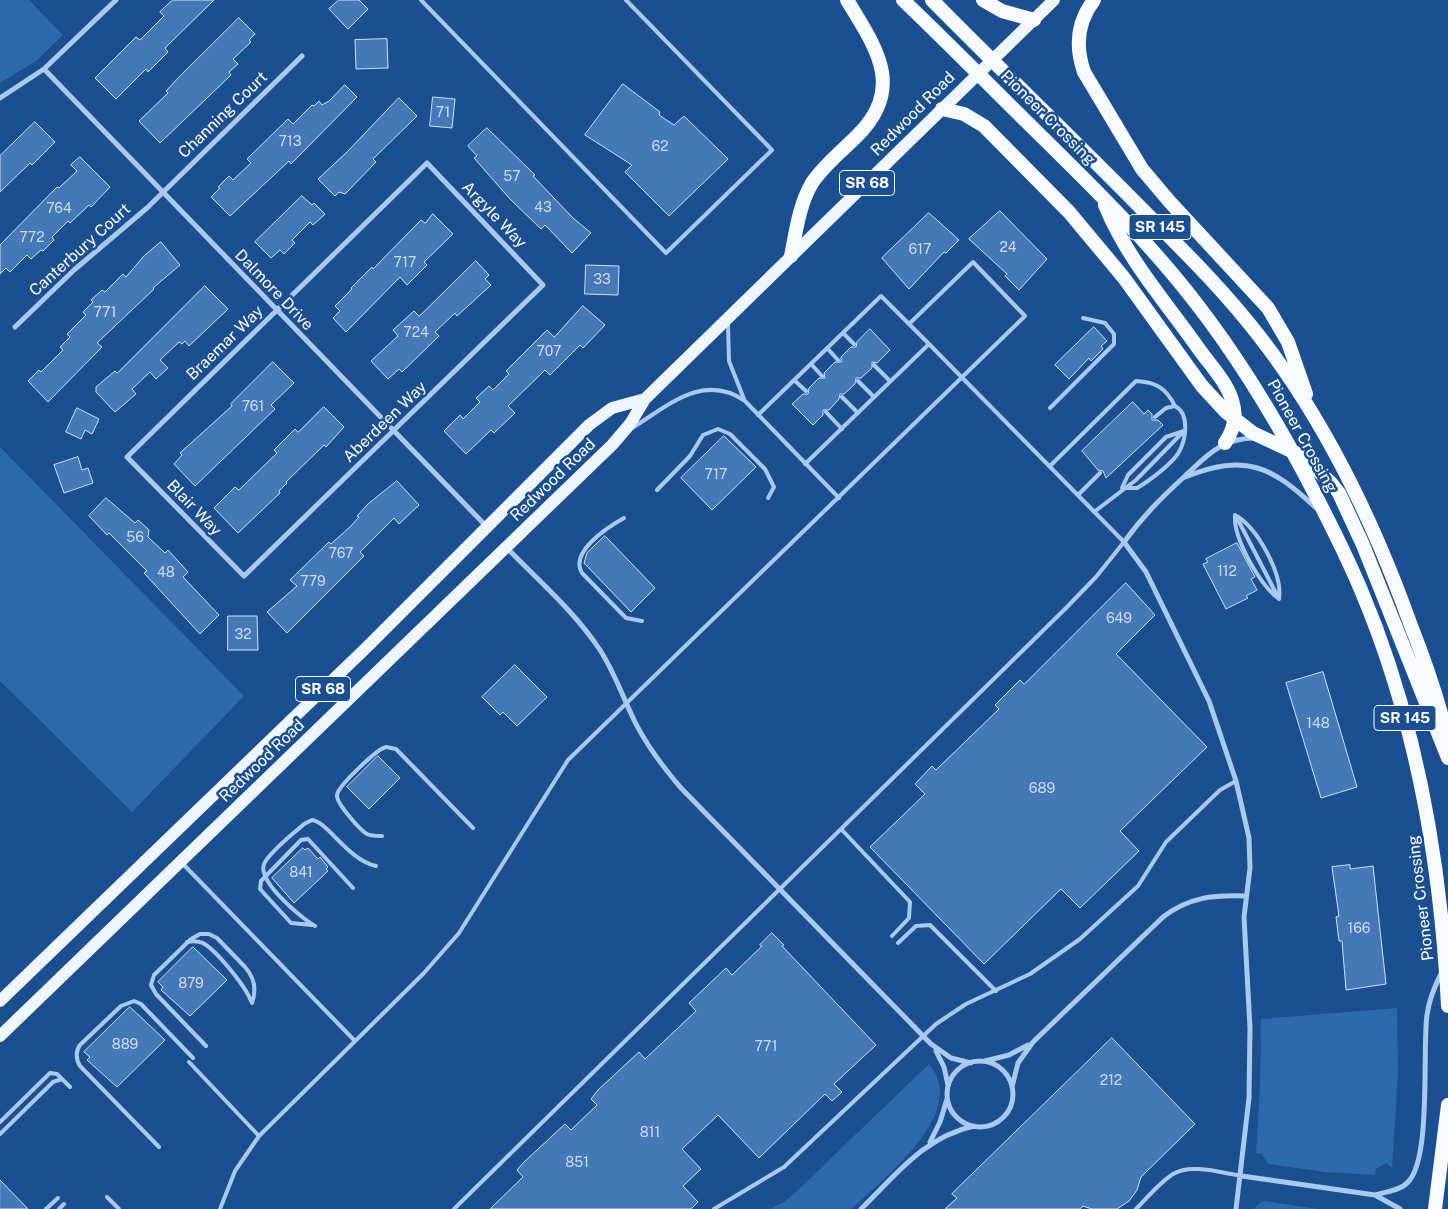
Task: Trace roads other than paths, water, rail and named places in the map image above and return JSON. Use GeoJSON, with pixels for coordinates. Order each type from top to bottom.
{"type":"FeatureCollection","features":[{"type":"Feature","properties":{"kind":"highway"},"geometry":{"type":"LineString","coordinates":[[791,256],[801,208],[813,183],[872,119],[881,100],[884,82],[881,63],[847,0]]}},
{"type":"Feature","properties":{"kind":"highway","name":"Pioneer Crossing"},"geometry":{"type":"LineString","coordinates":[[903,0],[1101,195],[1164,263],[1222,338],[1264,401],[1291,450],[1330,522],[1362,592],[1378,634],[1415,755],[1437,871],[1448,1006]]}},
{"type":"Feature","properties":{"kind":"highway","name":"Pioneer Crossing"},"geometry":{"type":"LineString","coordinates":[[932,0],[1209,276],[1263,340],[1310,409],[1344,469],[1382,549],[1417,642],[1448,741]]}},
{"type":"Feature","properties":{"kind":"highway"},"geometry":{"type":"LineString","coordinates":[[983,0],[1002,11],[1034,20]]}},
{"type":"Feature","properties":{"kind":"highway"},"geometry":{"type":"LineString","coordinates":[[1094,0],[1085,16],[1078,37],[1080,59],[1084,72],[1130,151],[1151,180],[1278,322],[1296,363],[1310,409]]}},
{"type":"Feature","properties":{"kind":"highway"},"geometry":{"type":"LineString","coordinates":[[942,109],[964,114],[984,126],[1046,188],[1124,278],[1208,393],[1234,420],[1268,441],[1291,450],[1322,473],[1339,493],[1363,544],[1448,758]]}},
{"type":"Feature","properties":{"kind":"highway"},"geometry":{"type":"LineString","coordinates":[[1101,195],[1117,232],[1139,269],[1226,388],[1234,404],[1234,420],[1224,443]]}},
{"type":"Feature","properties":{"kind":"highway"},"geometry":{"type":"LineString","coordinates":[[1435,1209],[1448,1106]]}},
{"type":"Feature","properties":{"kind":"main road","name":"Redwood Road"},"geometry":{"type":"LineString","coordinates":[[0,1036],[507,548],[622,434],[645,399],[1054,0]]}},
{"type":"Feature","properties":{"kind":"main road","name":"Redwood Road"},"geometry":{"type":"LineString","coordinates":[[0,1001],[368,646],[600,416],[623,404],[645,399]]}},
{"type":"Feature","properties":{"kind":"street"},"geometry":{"type":"LineString","coordinates":[[0,98],[44,70],[116,0]]}},
{"type":"Feature","properties":{"kind":"street","name":"Channing Court"},"geometry":{"type":"LineString","coordinates":[[162,193],[302,56]]}},
{"type":"Feature","properties":{"kind":"street","name":"Dalmore Drive"},"geometry":{"type":"LineString","coordinates":[[44,70],[487,527]]}},
{"type":"Feature","properties":{"kind":"street","name":"Argyle Way"},"geometry":{"type":"LineString","coordinates":[[427,163],[543,285]]}},
{"type":"Feature","properties":{"kind":"street","name":"Braemar Way"},"geometry":{"type":"LineString","coordinates":[[127,457],[427,163]]}},
{"type":"Feature","properties":{"kind":"street","name":"Canterbury Court"},"geometry":{"type":"LineString","coordinates":[[15,327],[74,270],[162,193]]}},
{"type":"Feature","properties":{"kind":"street","name":"Aberdeen Way"},"geometry":{"type":"LineString","coordinates":[[244,576],[543,285]]}},
{"type":"Feature","properties":{"kind":"street"},"geometry":{"type":"LineString","coordinates":[[1236,1209],[1242,1176],[1250,1060],[1250,1004],[1244,931],[1245,896],[1250,868],[1250,838],[1236,781],[1209,701],[1146,572],[1124,542],[1161,497],[1203,457],[1224,443],[1242,438],[1268,441]]}},
{"type":"Feature","properties":{"kind":"street","name":"Blair Way"},"geometry":{"type":"LineString","coordinates":[[127,457],[244,576]]}},
{"type":"Feature","properties":{"kind":"street"},"geometry":{"type":"LineString","coordinates":[[1183,478],[1208,469],[1233,465],[1262,468],[1281,478],[1330,522]]}},
{"type":"Feature","properties":{"kind":"street"},"geometry":{"type":"LineString","coordinates":[[507,548],[588,635],[610,667],[643,737],[666,770],[931,1044],[951,1058],[971,1063]]}},
{"type":"Feature","properties":{"kind":"street"},"geometry":{"type":"LineString","coordinates":[[861,1209],[929,1144],[952,1132],[974,1126],[990,1125],[1004,1117],[1012,1103],[1012,1087],[1018,1063],[1033,1042],[1174,909],[1186,902],[1206,896],[1245,896]]}},
{"type":"Feature","properties":{"kind":"street"},"geometry":{"type":"LineString","coordinates":[[1375,1195],[1403,1186],[1416,1171],[1423,1112],[1427,1014],[1432,995],[1446,966]]}},
{"type":"Feature","properties":{"kind":"street"},"geometry":{"type":"LineString","coordinates":[[948,1087],[956,1072],[971,1063],[1009,1055],[1033,1042]]}},
{"type":"Feature","properties":{"kind":"street"},"geometry":{"type":"LineString","coordinates":[[929,1144],[940,1122],[948,1096],[944,1067],[931,1044]]}},
{"type":"Feature","properties":{"kind":"street"},"geometry":{"type":"LineString","coordinates":[[981,1061],[1001,1069],[1008,1077],[1012,1087]]}},
{"type":"Feature","properties":{"kind":"street"},"geometry":{"type":"LineString","coordinates":[[948,1096],[956,1116],[974,1126]]}},
{"type":"Feature","properties":{"kind":"street"},"geometry":{"type":"LineString","coordinates":[[1242,1176],[1375,1195],[1400,1209]]}},
{"type":"Feature","properties":{"kind":"lane"},"geometry":{"type":"LineString","coordinates":[[421,0],[666,253],[772,150],[626,0]]}},
{"type":"Feature","properties":{"kind":"lane"},"geometry":{"type":"LineString","coordinates":[[220,1209],[235,1171],[259,1136],[429,967],[459,933],[482,901],[560,771],[587,740],[627,704],[1025,316],[973,262],[909,324]]}},
{"type":"Feature","properties":{"kind":"lane"},"geometry":{"type":"LineString","coordinates":[[454,1209],[842,830],[1087,587],[1124,542],[881,296],[758,415]]}},
{"type":"Feature","properties":{"kind":"lane"},"geometry":{"type":"LineString","coordinates":[[729,317],[727,332],[729,361],[744,401]]}},
{"type":"Feature","properties":{"kind":"lane"},"geometry":{"type":"LineString","coordinates":[[1050,408],[1114,344],[1114,334],[1105,323],[1083,318]]}},
{"type":"Feature","properties":{"kind":"lane"},"geometry":{"type":"LineString","coordinates":[[843,333],[854,344]]}},
{"type":"Feature","properties":{"kind":"lane"},"geometry":{"type":"LineString","coordinates":[[805,464],[929,344]]}},
{"type":"Feature","properties":{"kind":"lane"},"geometry":{"type":"LineString","coordinates":[[827,348],[838,360]]}},
{"type":"Feature","properties":{"kind":"lane"},"geometry":{"type":"LineString","coordinates":[[811,364],[822,376]]}},
{"type":"Feature","properties":{"kind":"lane"},"geometry":{"type":"LineString","coordinates":[[874,365],[890,381]]}},
{"type":"Feature","properties":{"kind":"lane"},"geometry":{"type":"LineString","coordinates":[[794,380],[806,391]]}},
{"type":"Feature","properties":{"kind":"lane"},"geometry":{"type":"LineString","coordinates":[[858,381],[874,397]]}},
{"type":"Feature","properties":{"kind":"lane"},"geometry":{"type":"LineString","coordinates":[[1050,466],[1136,381],[1154,383],[1171,397],[1175,406],[1185,415],[1184,431],[1179,452],[1152,478],[1137,488],[1122,488]]}},
{"type":"Feature","properties":{"kind":"lane"},"geometry":{"type":"LineString","coordinates":[[622,434],[697,391],[721,390],[744,401],[838,498]]}},
{"type":"Feature","properties":{"kind":"lane"},"geometry":{"type":"LineString","coordinates":[[842,397],[858,413]]}},
{"type":"Feature","properties":{"kind":"lane"},"geometry":{"type":"LineString","coordinates":[[1155,417],[1166,408],[1175,406]]}},
{"type":"Feature","properties":{"kind":"lane"},"geometry":{"type":"LineString","coordinates":[[826,412],[842,429]]}},
{"type":"Feature","properties":{"kind":"lane"},"geometry":{"type":"LineString","coordinates":[[657,490],[690,456],[703,435],[718,429],[730,434],[770,475],[774,487],[768,498]]}},
{"type":"Feature","properties":{"kind":"lane"},"geometry":{"type":"LineString","coordinates":[[1094,512],[1122,488],[1136,480],[1184,431]]}},
{"type":"Feature","properties":{"kind":"lane"},"geometry":{"type":"LineString","coordinates":[[1122,488],[1128,475],[1166,437],[1184,431]]}},
{"type":"Feature","properties":{"kind":"lane"},"geometry":{"type":"LineString","coordinates":[[1078,495],[1100,473]]}},
{"type":"Feature","properties":{"kind":"lane"},"geometry":{"type":"LineString","coordinates":[[1235,515],[1252,529],[1261,544],[1278,577],[1279,599]]}},
{"type":"Feature","properties":{"kind":"lane"},"geometry":{"type":"LineString","coordinates":[[1235,515],[1237,535],[1264,584],[1279,599]]}},
{"type":"Feature","properties":{"kind":"lane"},"geometry":{"type":"LineString","coordinates":[[1235,515],[1279,599]]}},
{"type":"Feature","properties":{"kind":"lane"},"geometry":{"type":"LineString","coordinates":[[624,518],[609,526],[583,551],[579,558],[579,566],[582,574],[626,618],[642,620]]}},
{"type":"Feature","properties":{"kind":"lane"},"geometry":{"type":"LineString","coordinates":[[382,836],[366,834],[339,805],[336,798],[340,788],[377,751],[386,747],[396,749],[473,828]]}},
{"type":"Feature","properties":{"kind":"lane"},"geometry":{"type":"LineString","coordinates":[[714,1209],[784,1167],[922,1035],[950,1013],[996,992],[1046,964],[1100,922],[1138,886],[1166,842],[1220,790],[1236,781]]}},
{"type":"Feature","properties":{"kind":"lane"},"geometry":{"type":"LineString","coordinates":[[353,888],[308,839],[299,842],[265,878],[260,885],[261,891],[291,923],[315,926],[303,920],[265,878],[263,872],[265,862],[304,824],[312,820],[320,823],[356,858],[376,866]]}},
{"type":"Feature","properties":{"kind":"lane"},"geometry":{"type":"LineString","coordinates":[[842,830],[910,902],[909,918],[892,936]]}},
{"type":"Feature","properties":{"kind":"lane"},"geometry":{"type":"LineString","coordinates":[[181,862],[355,1041]]}},
{"type":"Feature","properties":{"kind":"lane"},"geometry":{"type":"LineString","coordinates":[[898,943],[916,926],[930,925],[996,992]]}},
{"type":"Feature","properties":{"kind":"lane"},"geometry":{"type":"LineString","coordinates":[[187,942],[197,941],[208,947],[242,983],[252,1003],[255,986],[250,972],[217,938],[209,934],[200,934],[187,942],[154,975],[151,985],[156,994],[206,1046]]}},
{"type":"Feature","properties":{"kind":"lane"},"geometry":{"type":"LineString","coordinates":[[159,1146],[80,1066],[77,1052],[80,1045],[121,1006],[134,1001],[142,1004],[193,1058]]}},
{"type":"Feature","properties":{"kind":"lane"},"geometry":{"type":"LineString","coordinates":[[189,1062],[259,1136]]}},
{"type":"Feature","properties":{"kind":"lane"},"geometry":{"type":"LineString","coordinates":[[0,1122],[50,1073],[55,1073],[70,1087]]}},
{"type":"Feature","properties":{"kind":"lane"},"geometry":{"type":"LineString","coordinates":[[0,1134],[53,1082],[62,1079]]}},
{"type":"Feature","properties":{"kind":"lane"},"geometry":{"type":"LineString","coordinates":[[1136,1209],[1168,1177],[1178,1171],[1193,1169],[1242,1176]]}},
{"type":"Feature","properties":{"kind":"lane"},"geometry":{"type":"LineString","coordinates":[[106,1197],[118,1209]]}},
{"type":"Feature","properties":{"kind":"lane"},"geometry":{"type":"LineString","coordinates":[[46,1209],[58,1198]]}},
{"type":"Feature","properties":{"kind":"lane"},"geometry":{"type":"LineString","coordinates":[[58,1209],[64,1204]]}}]}
